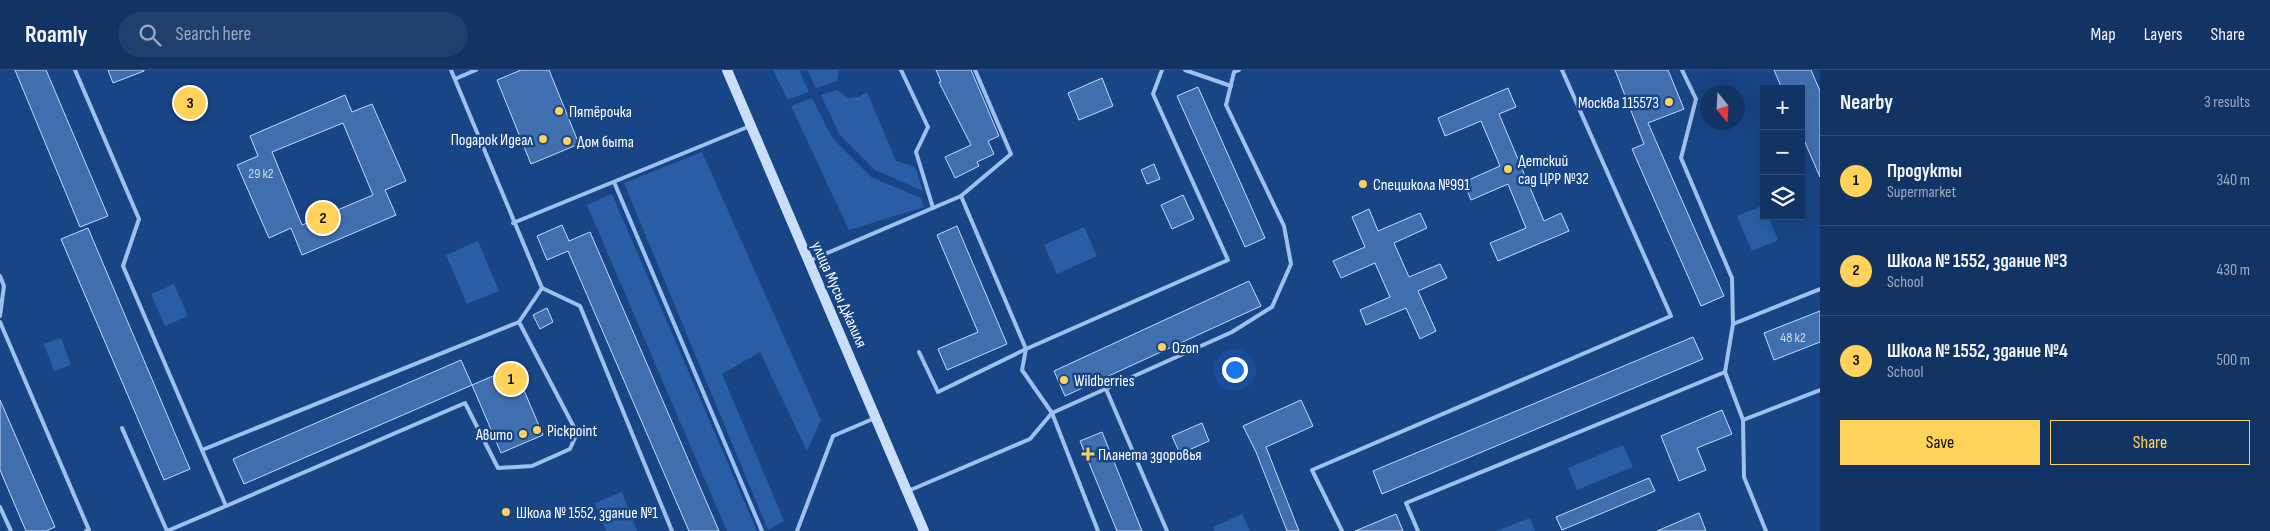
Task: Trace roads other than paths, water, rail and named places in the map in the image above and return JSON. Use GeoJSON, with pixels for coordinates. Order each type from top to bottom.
{"type":"FeatureCollection","features":[{"type":"Feature","properties":{"kind":"main road","name":"улица Мусы Джалиля"},"geometry":{"type":"LineString","coordinates":[[727,70],[877,417],[924,531]]}},
{"type":"Feature","properties":{"kind":"lane"},"geometry":{"type":"LineString","coordinates":[[76,70],[139,220],[123,266],[226,506]]}},
{"type":"Feature","properties":{"kind":"lane"},"geometry":{"type":"LineString","coordinates":[[451,70],[513,223],[542,288],[580,306],[672,531]]}},
{"type":"Feature","properties":{"kind":"lane"},"geometry":{"type":"LineString","coordinates":[[455,79],[476,70]]}},
{"type":"Feature","properties":{"kind":"lane"},"geometry":{"type":"LineString","coordinates":[[901,70],[928,127],[916,152],[933,208]]}},
{"type":"Feature","properties":{"kind":"lane"},"geometry":{"type":"LineString","coordinates":[[809,261],[961,196],[1011,154],[975,70]]}},
{"type":"Feature","properties":{"kind":"lane"},"geometry":{"type":"LineString","coordinates":[[919,352],[938,392],[1026,349],[1228,260],[1153,94],[1162,70]]}},
{"type":"Feature","properties":{"kind":"lane"},"geometry":{"type":"LineString","coordinates":[[1185,70],[1231,86]]}},
{"type":"Feature","properties":{"kind":"lane"},"geometry":{"type":"LineString","coordinates":[[908,491],[1030,438],[1052,413],[1232,332],[1272,307],[1291,264],[1284,226],[1226,105],[1234,72],[1239,70]]}},
{"type":"Feature","properties":{"kind":"lane"},"geometry":{"type":"LineString","coordinates":[[1342,531],[1312,470],[1671,316],[1562,70]]}},
{"type":"Feature","properties":{"kind":"lane"},"geometry":{"type":"LineString","coordinates":[[1682,70],[1696,99],[1681,158],[1732,278],[1733,324],[1725,372],[1743,420],[1744,477],[1766,531]]}},
{"type":"Feature","properties":{"kind":"lane"},"geometry":{"type":"LineString","coordinates":[[513,223],[752,125]]}},
{"type":"Feature","properties":{"kind":"lane"},"geometry":{"type":"LineString","coordinates":[[614,182],[762,531]]}},
{"type":"Feature","properties":{"kind":"lane"},"geometry":{"type":"LineString","coordinates":[[961,196],[1026,349],[1022,370],[1052,413],[1098,531]]}},
{"type":"Feature","properties":{"kind":"lane"},"geometry":{"type":"LineString","coordinates":[[0,276],[4,286],[0,316]]}},
{"type":"Feature","properties":{"kind":"lane"},"geometry":{"type":"LineString","coordinates":[[202,450],[519,322],[542,288]]}},
{"type":"Feature","properties":{"kind":"lane"},"geometry":{"type":"LineString","coordinates":[[1733,324],[1820,289]]}},
{"type":"Feature","properties":{"kind":"lane"},"geometry":{"type":"LineString","coordinates":[[0,322],[89,530],[86,531]]}},
{"type":"Feature","properties":{"kind":"lane"},"geometry":{"type":"LineString","coordinates":[[122,428],[168,531],[465,403],[498,468],[532,466],[570,449],[577,433],[519,322]]}},
{"type":"Feature","properties":{"kind":"lane"},"geometry":{"type":"LineString","coordinates":[[1418,531],[1406,503],[1725,372]]}},
{"type":"Feature","properties":{"kind":"lane"},"geometry":{"type":"LineString","coordinates":[[1106,389],[1167,531]]}},
{"type":"Feature","properties":{"kind":"lane"},"geometry":{"type":"LineString","coordinates":[[1743,420],[1820,390]]}},
{"type":"Feature","properties":{"kind":"lane"},"geometry":{"type":"LineString","coordinates":[[797,531],[832,436],[877,417]]}},
{"type":"Feature","properties":{"kind":"lane"},"geometry":{"type":"LineString","coordinates":[[0,507],[11,531]]}},
{"type":"Feature","properties":{"kind":"place","name":"Москва 115573"},"geometry":{"type":"Point","coordinates":[1669,102]}},
{"type":"Feature","properties":{"kind":"place","name":"Школа № 1552, здание №4"},"geometry":{"type":"Point","coordinates":[190,103]}},
{"type":"Feature","properties":{"kind":"place","name":"Пятёрочка"},"geometry":{"type":"Point","coordinates":[559,111]}},
{"type":"Feature","properties":{"kind":"place","name":"Подарок Идеал"},"geometry":{"type":"Point","coordinates":[543,139]}},
{"type":"Feature","properties":{"kind":"place","name":"Дом быта"},"geometry":{"type":"Point","coordinates":[567,141]}},
{"type":"Feature","properties":{"kind":"place","name":"Детский сад ЦРР №32"},"geometry":{"type":"Point","coordinates":[1508,169]}},
{"type":"Feature","properties":{"kind":"place","name":"Спецшкола №991"},"geometry":{"type":"Point","coordinates":[1363,184]}},
{"type":"Feature","properties":{"kind":"place","name":"Школа № 1552, здание №3"},"geometry":{"type":"Point","coordinates":[323,218]}},
{"type":"Feature","properties":{"kind":"place","name":"Ozon"},"geometry":{"type":"Point","coordinates":[1162,347]}},
{"type":"Feature","properties":{"kind":"place","name":"Продукты"},"geometry":{"type":"Point","coordinates":[511,379]}},
{"type":"Feature","properties":{"kind":"place","name":"Wildberries"},"geometry":{"type":"Point","coordinates":[1064,380]}},
{"type":"Feature","properties":{"kind":"place","name":"Pickpoint"},"geometry":{"type":"Point","coordinates":[537,430]}},
{"type":"Feature","properties":{"kind":"place","name":"Авито"},"geometry":{"type":"Point","coordinates":[523,434]}},
{"type":"Feature","properties":{"kind":"place","name":"Планета здоровья"},"geometry":{"type":"Point","coordinates":[1088,454]}},
{"type":"Feature","properties":{"kind":"place","name":"Школа № 1552, здание №1"},"geometry":{"type":"Point","coordinates":[506,512]}}]}
